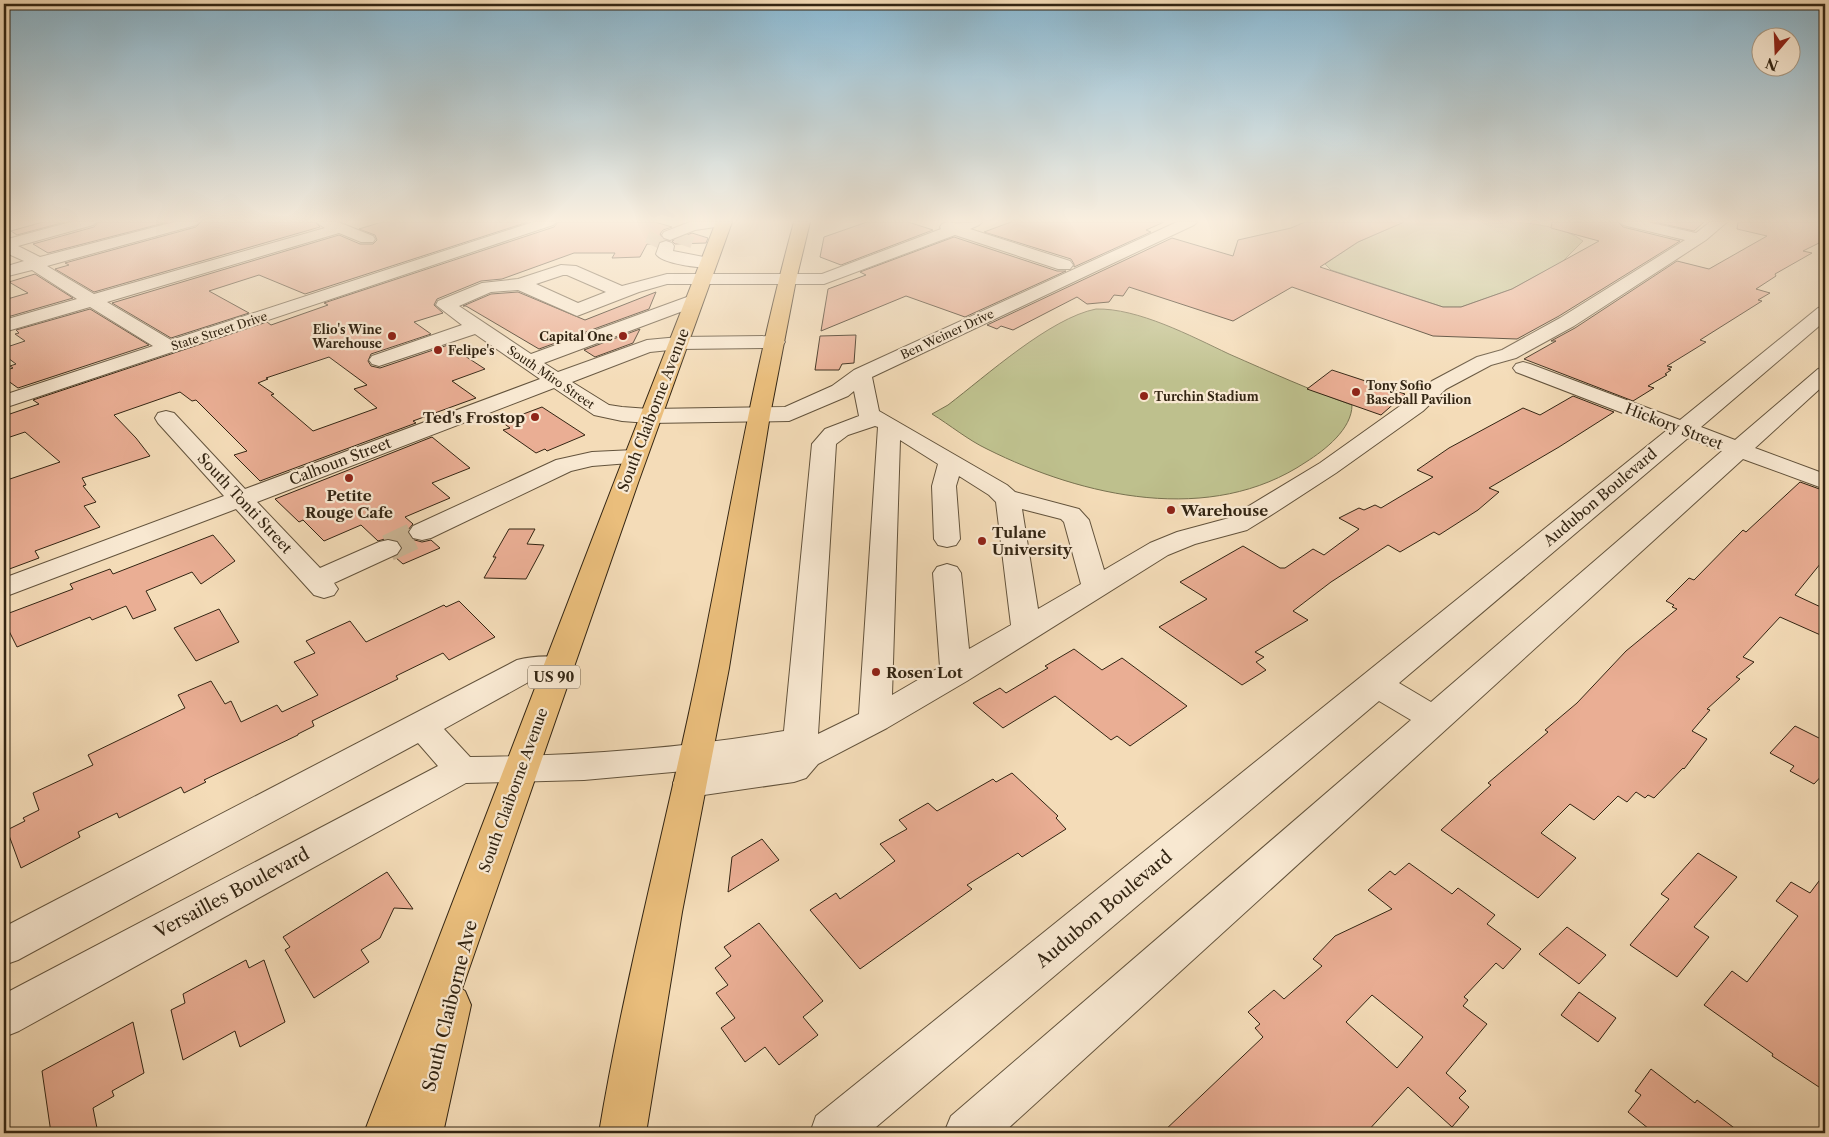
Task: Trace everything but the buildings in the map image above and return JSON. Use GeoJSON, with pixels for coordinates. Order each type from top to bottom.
{"type":"FeatureCollection","features":[{"type":"Feature","properties":{"kind":"main road","name":"South Claiborne Avenue"},"geometry":{"type":"LineString","coordinates":[[387,1133],[649,416],[679,343],[703,275]]}},
{"type":"Feature","properties":{"kind":"main road"},"geometry":{"type":"LineString","coordinates":[[622,1133],[662,912],[714,668],[760,415],[788,275]]}},
{"type":"Feature","properties":{"kind":"main road","name":"South Claiborne Ave"},"geometry":{"type":"LineString","coordinates":[[419,1133],[480,879]]}},
{"type":"Feature","properties":{"kind":"street"},"geometry":{"type":"LineString","coordinates":[[50,275],[169,347]]}},
{"type":"Feature","properties":{"kind":"street"},"geometry":{"type":"LineString","coordinates":[[4,326],[171,275]]}},
{"type":"Feature","properties":{"kind":"street","name":"State Street Drive"},"geometry":{"type":"LineString","coordinates":[[4,402],[387,275]]}},
{"type":"Feature","properties":{"kind":"street"},"geometry":{"type":"LineString","coordinates":[[520,284],[546,275]]}},
{"type":"Feature","properties":{"kind":"street"},"geometry":{"type":"LineString","coordinates":[[581,275],[622,293]]}},
{"type":"Feature","properties":{"kind":"street"},"geometry":{"type":"LineString","coordinates":[[696,275],[701,281]]}},
{"type":"Feature","properties":{"kind":"street"},"geometry":{"type":"LineString","coordinates":[[520,284],[576,310],[659,280],[824,279],[834,275]]}},
{"type":"Feature","properties":{"kind":"street","name":"Ben Weiner Drive"},"geometry":{"type":"LineString","coordinates":[[760,415],[789,414],[840,391],[861,374],[1075,275]]}},
{"type":"Feature","properties":{"kind":"street","name":"Versailles Boulevard"},"geometry":{"type":"LineString","coordinates":[[4,1016],[461,770],[794,769],[806,755],[875,720],[956,673],[1159,549],[1186,538],[1238,524],[1274,504],[1415,406],[1439,385],[1484,361],[1509,354],[1567,322],[1640,275]]}},
{"type":"Feature","properties":{"kind":"street"},"geometry":{"type":"LineString","coordinates":[[528,362],[600,336],[701,281]]}},
{"type":"Feature","properties":{"kind":"street","name":"South Miro Street"},"geometry":{"type":"LineString","coordinates":[[520,284],[488,287],[445,305],[602,410],[649,416],[760,415]]}},
{"type":"Feature","properties":{"kind":"street","name":"Audubon Boulevard"},"geometry":{"type":"LineString","coordinates":[[833,1133],[1825,312]]}},
{"type":"Feature","properties":{"kind":"street"},"geometry":{"type":"LineString","coordinates":[[379,360],[476,327]]}},
{"type":"Feature","properties":{"kind":"street","name":"Calhoun Street"},"geometry":{"type":"LineString","coordinates":[[4,588],[647,346],[679,343],[775,342]]}},
{"type":"Feature","properties":{"kind":"street","name":"Hickory Street"},"geometry":{"type":"LineString","coordinates":[[1523,368],[1825,482]]}},
{"type":"Feature","properties":{"kind":"street"},"geometry":{"type":"LineString","coordinates":[[968,1133],[1825,373]]}},
{"type":"Feature","properties":{"kind":"street"},"geometry":{"type":"LineString","coordinates":[[861,374],[869,414],[998,490],[1008,499],[1026,630]]}},
{"type":"Feature","properties":{"kind":"street","name":"South Tonti Street"},"geometry":{"type":"LineString","coordinates":[[166,418],[320,584],[388,548]]}},
{"type":"Feature","properties":{"kind":"street"},"geometry":{"type":"LineString","coordinates":[[875,720],[883,421]]}},
{"type":"Feature","properties":{"kind":"street"},"geometry":{"type":"LineString","coordinates":[[806,755],[800,730],[824,444],[827,438],[836,432],[883,421]]}},
{"type":"Feature","properties":{"kind":"street"},"geometry":{"type":"LineString","coordinates":[[422,532],[564,465],[592,459],[634,457]]}},
{"type":"Feature","properties":{"kind":"street"},"geometry":{"type":"LineString","coordinates":[[947,539],[944,486],[950,462]]}},
{"type":"Feature","properties":{"kind":"street"},"geometry":{"type":"LineString","coordinates":[[1005,497],[1070,514],[1076,520],[1096,588]]}},
{"type":"Feature","properties":{"kind":"street"},"geometry":{"type":"LineString","coordinates":[[947,573],[956,673]]}},
{"type":"Feature","properties":{"kind":"street"},"geometry":{"type":"LineString","coordinates":[[4,947],[528,668],[558,667]]}},
{"type":"Feature","properties":{"kind":"street"},"geometry":{"type":"LineString","coordinates":[[1375,684],[1435,719]]}},
{"type":"Feature","properties":{"kind":"street"},"geometry":{"type":"LineString","coordinates":[[422,726],[461,770]]}},
{"type":"Feature","properties":{"kind":"green space"},"geometry":{"type":"Polygon","coordinates":[[[1346,275],[1538,275],[1512,289],[1461,307],[1443,307],[1346,275]]]}},
{"type":"Feature","properties":{"kind":"green space","name":"Turchin Stadium"},"geometry":{"type":"Polygon","coordinates":[[[1096,309],[1129,313],[1164,324],[1275,374],[1352,405],[1351,414],[1342,430],[1329,445],[1306,462],[1269,482],[1230,494],[1189,499],[1147,498],[1105,491],[1064,480],[1024,466],[987,449],[932,414],[948,405],[999,364],[1039,336],[1078,315],[1096,309]]]}},
{"type":"Feature","properties":{"kind":"tunnel"},"geometry":{"type":"LineString","coordinates":[[388,548],[422,532]]}},
{"type":"Feature","properties":{"kind":"place","name":"Elio's Wine Warehouse"},"geometry":{"type":"Point","coordinates":[392,336]}},
{"type":"Feature","properties":{"kind":"place","name":"Capital One"},"geometry":{"type":"Point","coordinates":[623,336]}},
{"type":"Feature","properties":{"kind":"place","name":"Felipe's"},"geometry":{"type":"Point","coordinates":[438,350]}},
{"type":"Feature","properties":{"kind":"place","name":"Tony Sofio Baseball Pavilion"},"geometry":{"type":"Point","coordinates":[1356,392]}},
{"type":"Feature","properties":{"kind":"place","name":"Turchin Stadium"},"geometry":{"type":"Point","coordinates":[1144,396]}},
{"type":"Feature","properties":{"kind":"place","name":"Ted's Frostop"},"geometry":{"type":"Point","coordinates":[535,417]}},
{"type":"Feature","properties":{"kind":"place","name":"Petite Rouge Cafe"},"geometry":{"type":"Point","coordinates":[349,478]}},
{"type":"Feature","properties":{"kind":"place","name":"Warehouse"},"geometry":{"type":"Point","coordinates":[1171,510]}},
{"type":"Feature","properties":{"kind":"place","name":"Tulane University"},"geometry":{"type":"Point","coordinates":[982,541]}},
{"type":"Feature","properties":{"kind":"place","name":"Rosen Lot"},"geometry":{"type":"Point","coordinates":[876,672]}}]}
